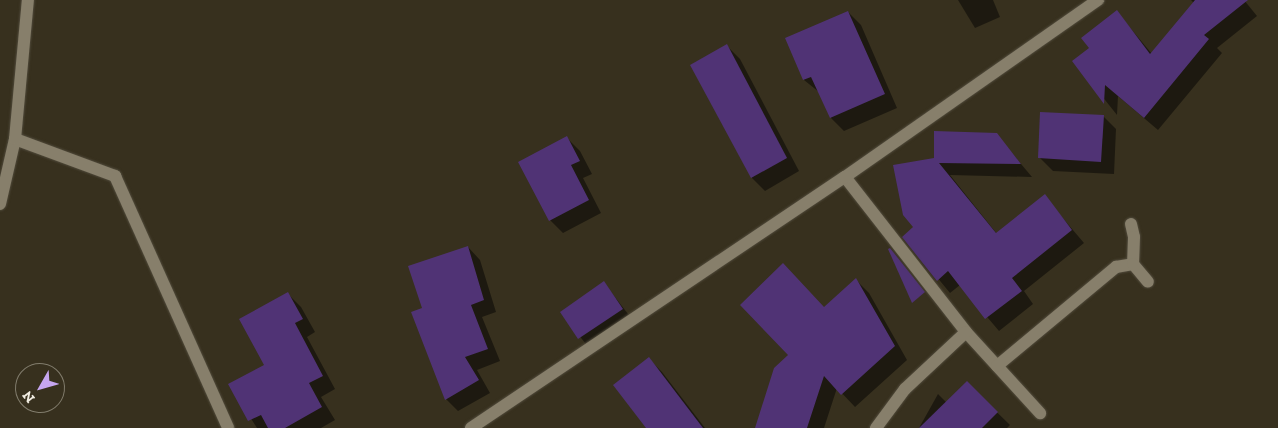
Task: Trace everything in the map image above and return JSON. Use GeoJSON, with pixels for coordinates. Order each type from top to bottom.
{"type":"FeatureCollection","features":[{"type":"Feature","properties":{"kind":"street"},"geometry":{"type":"LineString","coordinates":[[0,204],[15,139],[28,0]]}},
{"type":"Feature","properties":{"kind":"street"},"geometry":{"type":"LineString","coordinates":[[471,428],[845,177],[1098,0]]}},
{"type":"Feature","properties":{"kind":"street"},"geometry":{"type":"LineString","coordinates":[[15,139],[115,176],[228,428]]}},
{"type":"Feature","properties":{"kind":"street"},"geometry":{"type":"LineString","coordinates":[[845,177],[966,332],[1040,413]]}},
{"type":"Feature","properties":{"kind":"street"},"geometry":{"type":"LineString","coordinates":[[1131,224],[1134,237],[1132,264],[1148,282]]}},
{"type":"Feature","properties":{"kind":"street"},"geometry":{"type":"LineString","coordinates":[[996,366],[1116,267],[1132,264]]}},
{"type":"Feature","properties":{"kind":"street"},"geometry":{"type":"LineString","coordinates":[[876,428],[905,389],[966,332]]}},
{"type":"Feature","properties":{"kind":"building"},"geometry":{"type":"Polygon","coordinates":[[[1195,0],[1248,0],[1204,35],[1209,39],[1144,118],[1105,85],[1104,104],[1072,61],[1089,48],[1081,38],[1117,10],[1150,54],[1195,0]]]}},
{"type":"Feature","properties":{"kind":"building"},"geometry":{"type":"Polygon","coordinates":[[[848,11],[885,94],[830,118],[811,77],[803,80],[785,38],[848,11]]]}},
{"type":"Feature","properties":{"kind":"building"},"geometry":{"type":"Polygon","coordinates":[[[727,44],[787,158],[751,178],[690,65],[727,44]]]}},
{"type":"Feature","properties":{"kind":"building"},"geometry":{"type":"Polygon","coordinates":[[[1040,112],[1104,115],[1101,162],[1038,158],[1040,112]]]}},
{"type":"Feature","properties":{"kind":"building"},"geometry":{"type":"Polygon","coordinates":[[[934,131],[997,133],[1021,164],[939,163],[996,233],[1045,194],[1072,230],[1012,278],[1022,291],[985,319],[948,271],[937,281],[902,237],[913,227],[903,215],[893,165],[934,158],[934,131]]]}},
{"type":"Feature","properties":{"kind":"building"},"geometry":{"type":"Polygon","coordinates":[[[567,136],[580,161],[571,165],[589,200],[549,221],[518,162],[567,136]]]}},
{"type":"Feature","properties":{"kind":"building"},"geometry":{"type":"Polygon","coordinates":[[[468,246],[484,300],[471,305],[488,349],[465,357],[479,380],[445,400],[411,312],[422,308],[408,266],[468,246]]]}},
{"type":"Feature","properties":{"kind":"building"},"geometry":{"type":"Polygon","coordinates":[[[890,248],[925,292],[912,303],[888,249],[890,248]]]}},
{"type":"Feature","properties":{"kind":"building"},"geometry":{"type":"Polygon","coordinates":[[[783,263],[824,307],[856,278],[895,346],[841,395],[824,376],[807,428],[755,428],[774,368],[788,355],[740,305],[783,263]]]}},
{"type":"Feature","properties":{"kind":"building"},"geometry":{"type":"Polygon","coordinates":[[[604,281],[623,309],[578,339],[560,312],[604,281]]]}},
{"type":"Feature","properties":{"kind":"building"},"geometry":{"type":"Polygon","coordinates":[[[288,292],[303,319],[295,323],[323,376],[309,383],[322,407],[285,428],[268,428],[261,415],[248,421],[228,384],[264,365],[239,319],[288,292]]]}},
{"type":"Feature","properties":{"kind":"building"},"geometry":{"type":"Polygon","coordinates":[[[649,357],[703,428],[646,428],[613,385],[649,357]]]}},
{"type":"Feature","properties":{"kind":"building"},"geometry":{"type":"Polygon","coordinates":[[[967,381],[998,412],[982,428],[919,428],[967,381]]]}}]}
